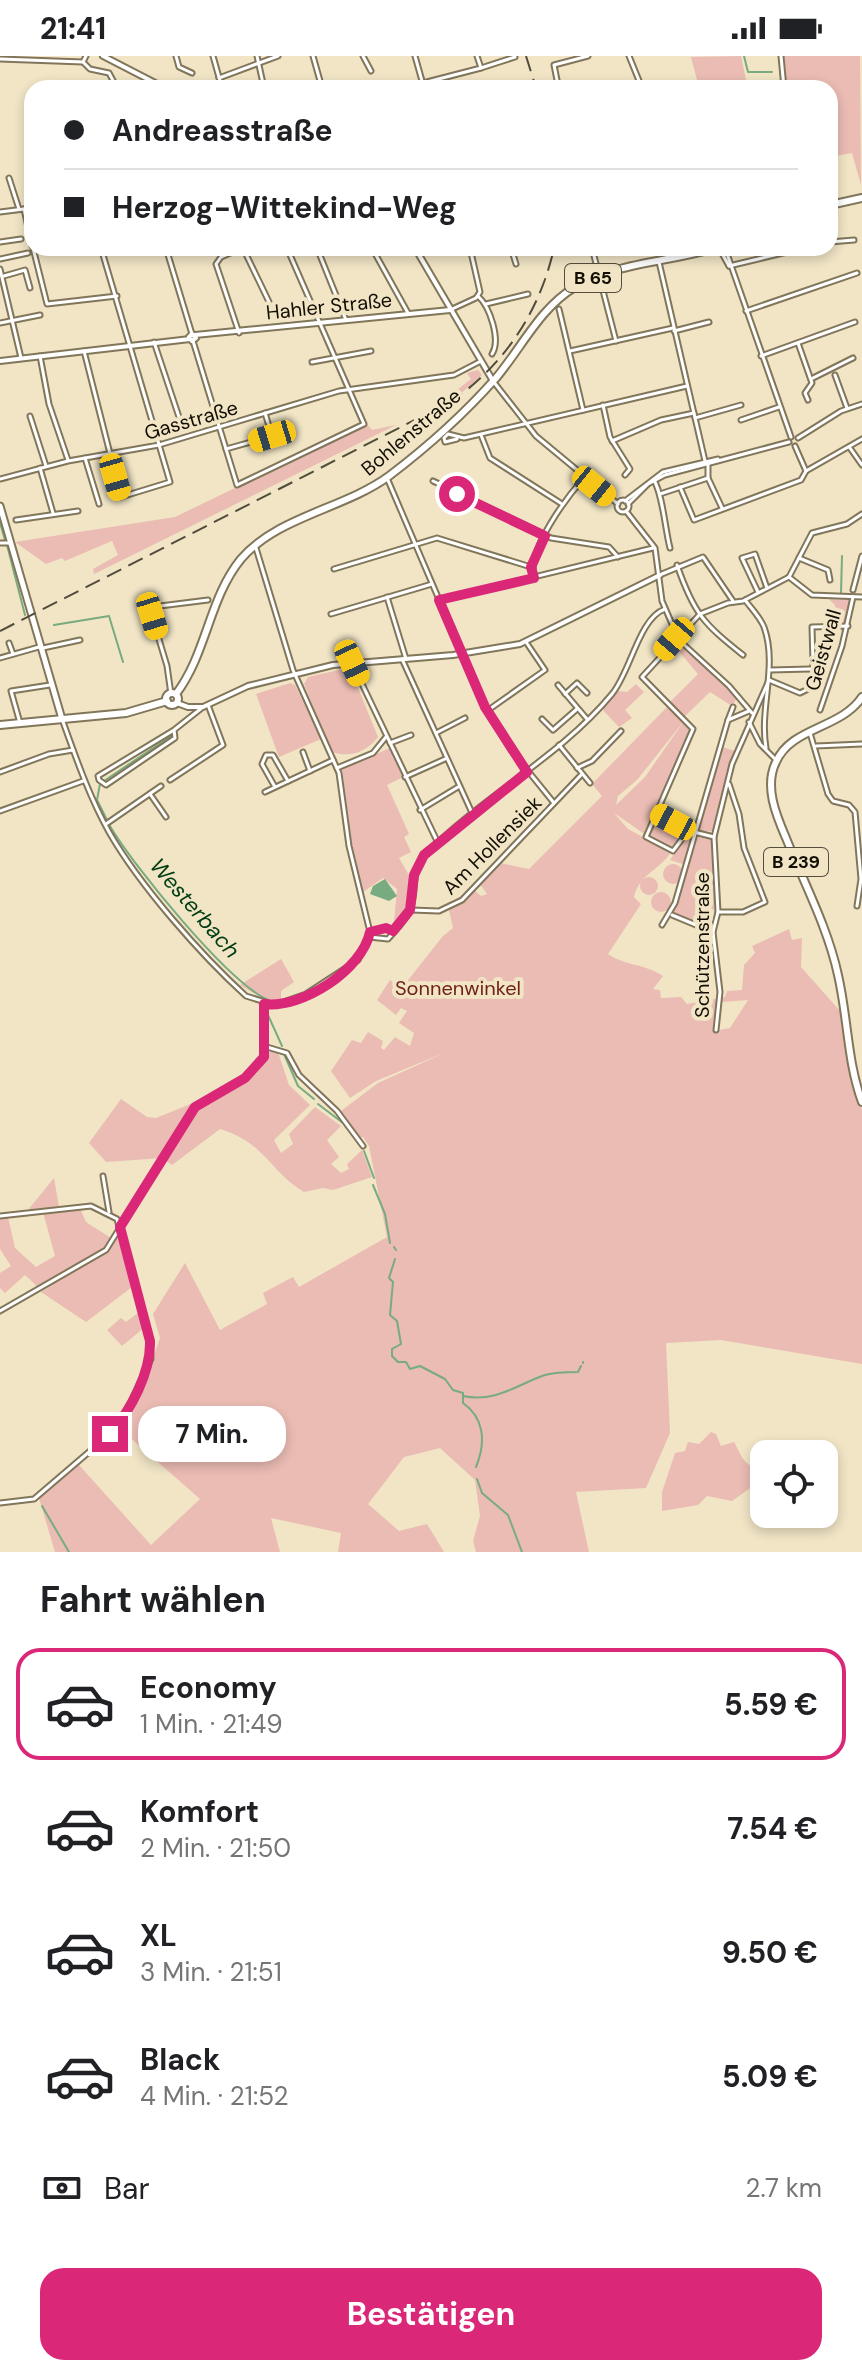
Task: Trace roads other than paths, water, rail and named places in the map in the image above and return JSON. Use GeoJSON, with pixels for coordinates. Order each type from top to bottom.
{"type":"FeatureCollection","features":[{"type":"Feature","properties":{"kind":"main road"},"geometry":{"type":"LineString","coordinates":[[838,203],[862,198]]}},
{"type":"Feature","properties":{"kind":"main road","name":"Bohlenstraße"},"geometry":{"type":"LineString","coordinates":[[167,701],[197,662],[228,578],[255,546],[387,478],[493,381],[550,306],[575,287],[601,275],[683,256]]}},
{"type":"Feature","properties":{"kind":"main road"},"geometry":{"type":"LineString","coordinates":[[0,506],[62,719]]}},
{"type":"Feature","properties":{"kind":"main road"},"geometry":{"type":"LineString","coordinates":[[0,725],[135,711],[167,701],[171,705],[177,703],[173,694]]}},
{"type":"Feature","properties":{"kind":"main road"},"geometry":{"type":"LineString","coordinates":[[776,760],[790,744],[848,713],[862,697]]}},
{"type":"Feature","properties":{"kind":"main road","name":"B 239"},"geometry":{"type":"LineString","coordinates":[[776,760],[771,780],[773,801],[834,958],[862,1102]]}},
{"type":"Feature","properties":{"kind":"street"},"geometry":{"type":"LineString","coordinates":[[83,62],[86,56]]}},
{"type":"Feature","properties":{"kind":"street"},"geometry":{"type":"LineString","coordinates":[[103,56],[150,80]]}},
{"type":"Feature","properties":{"kind":"street"},"geometry":{"type":"LineString","coordinates":[[176,56],[179,67],[192,73]]}},
{"type":"Feature","properties":{"kind":"street"},"geometry":{"type":"LineString","coordinates":[[213,56],[219,78],[278,56]]}},
{"type":"Feature","properties":{"kind":"street"},"geometry":{"type":"LineString","coordinates":[[257,56],[262,80]]}},
{"type":"Feature","properties":{"kind":"street"},"geometry":{"type":"LineString","coordinates":[[313,56],[320,80]]}},
{"type":"Feature","properties":{"kind":"street"},"geometry":{"type":"LineString","coordinates":[[363,56],[371,71]]}},
{"type":"Feature","properties":{"kind":"street"},"geometry":{"type":"LineString","coordinates":[[415,56],[422,80]]}},
{"type":"Feature","properties":{"kind":"street"},"geometry":{"type":"LineString","coordinates":[[477,56],[481,68]]}},
{"type":"Feature","properties":{"kind":"street"},"geometry":{"type":"LineString","coordinates":[[557,80],[554,65],[588,56]]}},
{"type":"Feature","properties":{"kind":"street"},"geometry":{"type":"LineString","coordinates":[[629,56],[639,80]]}},
{"type":"Feature","properties":{"kind":"street"},"geometry":{"type":"LineString","coordinates":[[781,56],[783,80]]}},
{"type":"Feature","properties":{"kind":"street"},"geometry":{"type":"LineString","coordinates":[[443,80],[515,57]]}},
{"type":"Feature","properties":{"kind":"street"},"geometry":{"type":"LineString","coordinates":[[0,59],[83,62],[90,69],[109,73],[113,80]]}},
{"type":"Feature","properties":{"kind":"street"},"geometry":{"type":"LineString","coordinates":[[9,178],[24,217]]}},
{"type":"Feature","properties":{"kind":"street"},"geometry":{"type":"LineString","coordinates":[[0,212],[22,209]]}},
{"type":"Feature","properties":{"kind":"street"},"geometry":{"type":"LineString","coordinates":[[0,242],[21,239]]}},
{"type":"Feature","properties":{"kind":"street"},"geometry":{"type":"LineString","coordinates":[[838,241],[854,240]]}},
{"type":"Feature","properties":{"kind":"street"},"geometry":{"type":"LineString","coordinates":[[0,259],[24,254]]}},
{"type":"Feature","properties":{"kind":"street"},"geometry":{"type":"LineString","coordinates":[[34,256],[47,304],[117,296]]}},
{"type":"Feature","properties":{"kind":"street"},"geometry":{"type":"LineString","coordinates":[[84,351],[121,497],[170,482],[104,256]]}},
{"type":"Feature","properties":{"kind":"street"},"geometry":{"type":"LineString","coordinates":[[168,256],[237,485],[364,424],[291,256]]}},
{"type":"Feature","properties":{"kind":"street"},"geometry":{"type":"LineString","coordinates":[[223,256],[216,264],[239,333]]}},
{"type":"Feature","properties":{"kind":"street"},"geometry":{"type":"LineString","coordinates":[[246,256],[270,304]]}},
{"type":"Feature","properties":{"kind":"street"},"geometry":{"type":"LineString","coordinates":[[320,256],[346,320]]}},
{"type":"Feature","properties":{"kind":"street"},"geometry":{"type":"LineString","coordinates":[[376,256],[408,313]]}},
{"type":"Feature","properties":{"kind":"street"},"geometry":{"type":"LineString","coordinates":[[420,256],[493,381],[525,424],[584,478],[618,504],[619,510],[626,511],[655,548],[665,609],[676,636],[688,652],[729,686],[751,712],[728,720]]}},
{"type":"Feature","properties":{"kind":"street"},"geometry":{"type":"LineString","coordinates":[[450,310],[478,296],[481,287],[472,256]]}},
{"type":"Feature","properties":{"kind":"street"},"geometry":{"type":"LineString","coordinates":[[514,256],[516,264]]}},
{"type":"Feature","properties":{"kind":"street"},"geometry":{"type":"LineString","coordinates":[[595,256],[616,341]]}},
{"type":"Feature","properties":{"kind":"street"},"geometry":{"type":"LineString","coordinates":[[721,256],[729,266]]}},
{"type":"Feature","properties":{"kind":"street"},"geometry":{"type":"LineString","coordinates":[[727,256],[791,437],[789,442]]}},
{"type":"Feature","properties":{"kind":"street"},"geometry":{"type":"LineString","coordinates":[[729,266],[771,256]]}},
{"type":"Feature","properties":{"kind":"street"},"geometry":{"type":"LineString","coordinates":[[659,262],[708,478],[723,508]]}},
{"type":"Feature","properties":{"kind":"street"},"geometry":{"type":"LineString","coordinates":[[0,269],[21,358]]}},
{"type":"Feature","properties":{"kind":"street"},"geometry":{"type":"LineString","coordinates":[[1,276],[25,270],[30,288]]}},
{"type":"Feature","properties":{"kind":"street"},"geometry":{"type":"LineString","coordinates":[[746,311],[857,273]]}},
{"type":"Feature","properties":{"kind":"street"},"geometry":{"type":"LineString","coordinates":[[486,304],[528,294]]}},
{"type":"Feature","properties":{"kind":"street"},"geometry":{"type":"LineString","coordinates":[[478,296],[486,304],[496,339],[492,354]]}},
{"type":"Feature","properties":{"kind":"street"},"geometry":{"type":"LineString","coordinates":[[559,309],[583,410]]}},
{"type":"Feature","properties":{"kind":"street","name":"Hahler Straße"},"geometry":{"type":"LineString","coordinates":[[0,361],[450,310]]}},
{"type":"Feature","properties":{"kind":"street"},"geometry":{"type":"LineString","coordinates":[[0,323],[40,315]]}},
{"type":"Feature","properties":{"kind":"street"},"geometry":{"type":"LineString","coordinates":[[570,351],[709,322]]}},
{"type":"Feature","properties":{"kind":"street"},"geometry":{"type":"LineString","coordinates":[[761,356],[855,322]]}},
{"type":"Feature","properties":{"kind":"street"},"geometry":{"type":"LineString","coordinates":[[154,342],[179,417]]}},
{"type":"Feature","properties":{"kind":"street"},"geometry":{"type":"LineString","coordinates":[[798,343],[811,379],[812,385],[805,393],[808,400]]}},
{"type":"Feature","properties":{"kind":"street"},"geometry":{"type":"LineString","coordinates":[[312,362],[371,351]]}},
{"type":"Feature","properties":{"kind":"street"},"geometry":{"type":"LineString","coordinates":[[40,356],[49,404],[68,461]]}},
{"type":"Feature","properties":{"kind":"street"},"geometry":{"type":"LineString","coordinates":[[811,379],[853,358]]}},
{"type":"Feature","properties":{"kind":"street"},"geometry":{"type":"LineString","coordinates":[[482,363],[493,371],[507,365]]}},
{"type":"Feature","properties":{"kind":"street","name":"Gasstraße"},"geometry":{"type":"LineString","coordinates":[[0,479],[68,461],[159,445],[348,389],[454,375],[482,363]]}},
{"type":"Feature","properties":{"kind":"street"},"geometry":{"type":"LineString","coordinates":[[835,375],[847,408]]}},
{"type":"Feature","properties":{"kind":"street"},"geometry":{"type":"LineString","coordinates":[[457,439],[687,386]]}},
{"type":"Feature","properties":{"kind":"street"},"geometry":{"type":"LineString","coordinates":[[795,446],[798,438],[847,408],[862,404]]}},
{"type":"Feature","properties":{"kind":"street"},"geometry":{"type":"LineString","coordinates":[[603,405],[612,441],[630,469],[625,475]]}},
{"type":"Feature","properties":{"kind":"street"},"geometry":{"type":"LineString","coordinates":[[695,418],[741,405]]}},
{"type":"Feature","properties":{"kind":"street"},"geometry":{"type":"LineString","coordinates":[[741,420],[779,407]]}},
{"type":"Feature","properties":{"kind":"street"},"geometry":{"type":"LineString","coordinates":[[226,449],[272,436],[265,413]]}},
{"type":"Feature","properties":{"kind":"street"},"geometry":{"type":"LineString","coordinates":[[612,441],[661,420],[694,413]]}},
{"type":"Feature","properties":{"kind":"street"},"geometry":{"type":"LineString","coordinates":[[30,416],[46,466]]}},
{"type":"Feature","properties":{"kind":"street"},"geometry":{"type":"LineString","coordinates":[[481,435],[490,458],[562,504]]}},
{"type":"Feature","properties":{"kind":"street"},"geometry":{"type":"LineString","coordinates":[[791,437],[798,438]]}},
{"type":"Feature","properties":{"kind":"street"},"geometry":{"type":"LineString","coordinates":[[680,487],[692,520],[801,480],[806,471],[862,439]]}},
{"type":"Feature","properties":{"kind":"street"},"geometry":{"type":"LineString","coordinates":[[618,504],[627,502],[654,478],[789,442],[795,446],[806,471]]}},
{"type":"Feature","properties":{"kind":"street"},"geometry":{"type":"LineString","coordinates":[[850,448],[862,465]]}},
{"type":"Feature","properties":{"kind":"street"},"geometry":{"type":"LineString","coordinates":[[85,458],[99,504]]}},
{"type":"Feature","properties":{"kind":"street"},"geometry":{"type":"LineString","coordinates":[[40,468],[53,513]]}},
{"type":"Feature","properties":{"kind":"street"},"geometry":{"type":"LineString","coordinates":[[387,478],[487,711],[527,772],[554,803]]}},
{"type":"Feature","properties":{"kind":"street"},"geometry":{"type":"LineString","coordinates":[[534,578],[531,567],[545,536],[562,504],[584,478]]}},
{"type":"Feature","properties":{"kind":"street"},"geometry":{"type":"LineString","coordinates":[[654,478],[670,548]]}},
{"type":"Feature","properties":{"kind":"street"},"geometry":{"type":"LineString","coordinates":[[660,494],[708,478]]}},
{"type":"Feature","properties":{"kind":"street"},"geometry":{"type":"LineString","coordinates":[[433,481],[545,536],[609,547],[618,557]]}},
{"type":"Feature","properties":{"kind":"street"},"geometry":{"type":"LineString","coordinates":[[626,511],[627,502]]}},
{"type":"Feature","properties":{"kind":"street"},"geometry":{"type":"LineString","coordinates":[[16,520],[78,511]]}},
{"type":"Feature","properties":{"kind":"street"},"geometry":{"type":"LineString","coordinates":[[696,833],[685,835],[673,851],[646,837],[693,729],[642,677],[676,636],[700,614],[733,601],[745,600],[789,577],[814,532],[841,526],[862,515]]}},
{"type":"Feature","properties":{"kind":"street"},"geometry":{"type":"LineString","coordinates":[[334,569],[437,538],[531,567]]}},
{"type":"Feature","properties":{"kind":"street"},"geometry":{"type":"LineString","coordinates":[[0,543],[11,543]]}},
{"type":"Feature","properties":{"kind":"street"},"geometry":{"type":"LineString","coordinates":[[62,719],[85,781],[106,824],[148,887],[246,996],[264,1004],[288,1003],[329,981],[358,960],[369,934],[349,846],[337,768],[295,673],[255,546]]}},
{"type":"Feature","properties":{"kind":"street"},"geometry":{"type":"LineString","coordinates":[[439,600],[655,548]]}},
{"type":"Feature","properties":{"kind":"street"},"geometry":{"type":"LineString","coordinates":[[758,592],[742,558],[755,554],[767,588]]}},
{"type":"Feature","properties":{"kind":"street"},"geometry":{"type":"LineString","coordinates":[[174,730],[175,738],[106,785],[99,780],[98,776],[174,730],[206,706],[248,686],[295,673],[352,663],[461,654],[526,642],[677,565],[701,556],[733,601]]}},
{"type":"Feature","properties":{"kind":"street","name":"Geistwall"},"geometry":{"type":"LineString","coordinates":[[853,590],[862,556]]}},
{"type":"Feature","properties":{"kind":"street"},"geometry":{"type":"LineString","coordinates":[[799,558],[828,570],[830,580]]}},
{"type":"Feature","properties":{"kind":"street"},"geometry":{"type":"LineString","coordinates":[[677,565],[691,604],[712,632],[743,655]]}},
{"type":"Feature","properties":{"kind":"street"},"geometry":{"type":"LineString","coordinates":[[789,577],[816,596],[862,597]]}},
{"type":"Feature","properties":{"kind":"street"},"geometry":{"type":"LineString","coordinates":[[331,614],[432,584]]}},
{"type":"Feature","properties":{"kind":"street"},"geometry":{"type":"LineString","coordinates":[[387,597],[404,659],[473,815]]}},
{"type":"Feature","properties":{"kind":"street","name":"Geistwall"},"geometry":{"type":"LineString","coordinates":[[820,710],[848,626],[853,597]]}},
{"type":"Feature","properties":{"kind":"street"},"geometry":{"type":"LineString","coordinates":[[173,694],[152,616],[160,606],[208,600]]}},
{"type":"Feature","properties":{"kind":"street"},"geometry":{"type":"LineString","coordinates":[[745,600],[764,626],[769,670],[763,722],[766,748]]}},
{"type":"Feature","properties":{"kind":"street"},"geometry":{"type":"LineString","coordinates":[[369,934],[386,940],[410,910],[416,868],[438,843],[559,745],[616,690],[649,618],[665,609]]}},
{"type":"Feature","properties":{"kind":"street"},"geometry":{"type":"LineString","coordinates":[[769,680],[805,692],[812,686],[811,629],[814,626],[848,626]]}},
{"type":"Feature","properties":{"kind":"street"},"geometry":{"type":"LineString","coordinates":[[0,658],[80,640]]}},
{"type":"Feature","properties":{"kind":"street"},"geometry":{"type":"LineString","coordinates":[[487,711],[545,670],[526,642]]}},
{"type":"Feature","properties":{"kind":"street"},"geometry":{"type":"LineString","coordinates":[[9,643],[13,654]]}},
{"type":"Feature","properties":{"kind":"street"},"geometry":{"type":"LineString","coordinates":[[352,663],[438,843]]}},
{"type":"Feature","properties":{"kind":"street"},"geometry":{"type":"LineString","coordinates":[[769,670],[810,669]]}},
{"type":"Feature","properties":{"kind":"street","name":"Schützenstraße"},"geometry":{"type":"LineString","coordinates":[[716,1030],[720,992],[713,932],[718,912],[714,837],[728,780],[751,712],[769,680]]}},
{"type":"Feature","properties":{"kind":"street"},"geometry":{"type":"LineString","coordinates":[[565,694],[577,683],[587,693]]}},
{"type":"Feature","properties":{"kind":"street"},"geometry":{"type":"LineString","coordinates":[[20,723],[9,691],[51,684]]}},
{"type":"Feature","properties":{"kind":"street"},"geometry":{"type":"LineString","coordinates":[[558,685],[588,720]]}},
{"type":"Feature","properties":{"kind":"street"},"geometry":{"type":"LineString","coordinates":[[177,703],[188,707],[206,706]]}},
{"type":"Feature","properties":{"kind":"street"},"geometry":{"type":"LineString","coordinates":[[170,780],[223,745],[206,706]]}},
{"type":"Feature","properties":{"kind":"street"},"geometry":{"type":"LineString","coordinates":[[662,925],[671,914],[733,707]]}},
{"type":"Feature","properties":{"kind":"street"},"geometry":{"type":"LineString","coordinates":[[542,719],[553,730],[577,709]]}},
{"type":"Feature","properties":{"kind":"street"},"geometry":{"type":"LineString","coordinates":[[435,734],[465,718]]}},
{"type":"Feature","properties":{"kind":"street"},"geometry":{"type":"LineString","coordinates":[[749,722],[776,760]]}},
{"type":"Feature","properties":{"kind":"street"},"geometry":{"type":"LineString","coordinates":[[577,768],[592,761],[621,731]]}},
{"type":"Feature","properties":{"kind":"street"},"geometry":{"type":"LineString","coordinates":[[810,733],[816,746],[821,781],[828,794],[833,801],[849,805],[855,812],[861,879],[857,906]]}},
{"type":"Feature","properties":{"kind":"street"},"geometry":{"type":"LineString","coordinates":[[390,743],[411,735]]}},
{"type":"Feature","properties":{"kind":"street"},"geometry":{"type":"LineString","coordinates":[[337,768],[373,753],[386,737]]}},
{"type":"Feature","properties":{"kind":"street"},"geometry":{"type":"LineString","coordinates":[[816,746],[862,744]]}},
{"type":"Feature","properties":{"kind":"street"},"geometry":{"type":"LineString","coordinates":[[559,745],[590,783]]}},
{"type":"Feature","properties":{"kind":"street"},"geometry":{"type":"LineString","coordinates":[[0,772],[49,754],[73,750]]}},
{"type":"Feature","properties":{"kind":"street"},"geometry":{"type":"LineString","coordinates":[[303,752],[310,771]]}},
{"type":"Feature","properties":{"kind":"street"},"geometry":{"type":"LineString","coordinates":[[275,787],[262,764],[266,755],[279,759],[288,781]]}},
{"type":"Feature","properties":{"kind":"street"},"geometry":{"type":"LineString","coordinates":[[405,777],[446,758]]}},
{"type":"Feature","properties":{"kind":"street"},"geometry":{"type":"LineString","coordinates":[[265,792],[333,760]]}},
{"type":"Feature","properties":{"kind":"street","name":"Am Hollensiek"},"geometry":{"type":"LineString","coordinates":[[410,910],[439,911],[462,900],[582,774]]}},
{"type":"Feature","properties":{"kind":"street"},"geometry":{"type":"LineString","coordinates":[[718,912],[743,912],[765,902],[744,848],[739,814],[728,780]]}},
{"type":"Feature","properties":{"kind":"street"},"geometry":{"type":"LineString","coordinates":[[0,811],[85,781]]}},
{"type":"Feature","properties":{"kind":"street"},"geometry":{"type":"LineString","coordinates":[[106,824],[161,786]]}},
{"type":"Feature","properties":{"kind":"street"},"geometry":{"type":"LineString","coordinates":[[420,810],[459,786]]}},
{"type":"Feature","properties":{"kind":"street"},"geometry":{"type":"LineString","coordinates":[[150,794],[166,817]]}},
{"type":"Feature","properties":{"kind":"street"},"geometry":{"type":"LineString","coordinates":[[656,814],[696,833],[714,837]]}},
{"type":"Feature","properties":{"kind":"street"},"geometry":{"type":"LineString","coordinates":[[856,843],[862,845]]}},
{"type":"Feature","properties":{"kind":"street"},"geometry":{"type":"LineString","coordinates":[[671,914],[713,932]]}},
{"type":"Feature","properties":{"kind":"street"},"geometry":{"type":"LineString","coordinates":[[369,934],[386,928],[393,931]]}},
{"type":"Feature","properties":{"kind":"street"},"geometry":{"type":"LineString","coordinates":[[0,1311],[106,1250],[195,1107],[245,1078],[257,1067],[267,1047],[264,1004]]}},
{"type":"Feature","properties":{"kind":"street"},"geometry":{"type":"LineString","coordinates":[[267,1047],[287,1053],[299,1075],[337,1111],[363,1146]]}},
{"type":"Feature","properties":{"kind":"street"},"geometry":{"type":"LineString","coordinates":[[0,1503],[34,1499],[110,1434],[127,1410],[151,1359],[150,1341],[120,1227],[110,1213],[103,1176]]}},
{"type":"Feature","properties":{"kind":"street"},"geometry":{"type":"LineString","coordinates":[[0,1216],[91,1206],[110,1213]]}},
{"type":"Feature","properties":{"kind":"waterway"},"geometry":{"type":"LineString","coordinates":[[744,56],[748,72],[772,72]]}},
{"type":"Feature","properties":{"kind":"waterway","name":"Westerbach"},"geometry":{"type":"LineString","coordinates":[[0,523],[5,540]]}},
{"type":"Feature","properties":{"kind":"waterway","name":"Westerbach"},"geometry":{"type":"LineString","coordinates":[[7,545],[25,615]]}},
{"type":"Feature","properties":{"kind":"waterway"},"geometry":{"type":"LineString","coordinates":[[841,593],[842,556]]}},
{"type":"Feature","properties":{"kind":"waterway","name":"Westerbach"},"geometry":{"type":"LineString","coordinates":[[54,625],[109,616],[123,662]]}},
{"type":"Feature","properties":{"kind":"waterway","name":"Westerbach"},"geometry":{"type":"LineString","coordinates":[[104,781],[174,734]]}},
{"type":"Feature","properties":{"kind":"waterway","name":"Westerbach"},"geometry":{"type":"LineString","coordinates":[[100,784],[97,800],[107,820]]}},
{"type":"Feature","properties":{"kind":"waterway","name":"Westerbach"},"geometry":{"type":"LineString","coordinates":[[110,826],[183,922],[230,971],[268,1000]]}},
{"type":"Feature","properties":{"kind":"waterway","name":"Westerbach"},"geometry":{"type":"LineString","coordinates":[[268,1015],[282,1046]]}},
{"type":"Feature","properties":{"kind":"waterway","name":"Westerbach"},"geometry":{"type":"LineString","coordinates":[[284,1054],[298,1086],[314,1099]]}},
{"type":"Feature","properties":{"kind":"waterway","name":"Westerbach"},"geometry":{"type":"LineString","coordinates":[[318,1104],[343,1123]]}},
{"type":"Feature","properties":{"kind":"waterway","name":"Westerbach"},"geometry":{"type":"LineString","coordinates":[[364,1151],[374,1178]]}},
{"type":"Feature","properties":{"kind":"waterway","name":"Westerbach"},"geometry":{"type":"LineString","coordinates":[[373,1185],[385,1214],[390,1243]]}},
{"type":"Feature","properties":{"kind":"waterway","name":"Westerbach"},"geometry":{"type":"LineString","coordinates":[[395,1259],[389,1278],[393,1282],[390,1315],[397,1321],[401,1344],[392,1349],[392,1356],[398,1362],[406,1362],[410,1369],[420,1366],[445,1379],[453,1390],[463,1393],[463,1403],[475,1415],[481,1430],[481,1448],[476,1467]]}},
{"type":"Feature","properties":{"kind":"waterway","name":"Westerbach"},"geometry":{"type":"LineString","coordinates":[[463,1396],[496,1395],[545,1375],[578,1372],[581,1366]]}},
{"type":"Feature","properties":{"kind":"waterway","name":"Westerbach"},"geometry":{"type":"LineString","coordinates":[[477,1479],[482,1493],[508,1515],[522,1552]]}},
{"type":"Feature","properties":{"kind":"waterway"},"geometry":{"type":"LineString","coordinates":[[42,1506],[69,1552]]}},
{"type":"Feature","properties":{"kind":"railway"},"geometry":{"type":"LineString","coordinates":[[526,56],[534,80]]}},
{"type":"Feature","properties":{"kind":"railway"},"geometry":{"type":"LineString","coordinates":[[0,631],[452,401],[488,370],[518,334],[540,293],[552,256]]}},
{"type":"Feature","properties":{"kind":"park label","name":"Sonnenwinkel"},"geometry":{"type":"Point","coordinates":[458,988]}}]}
